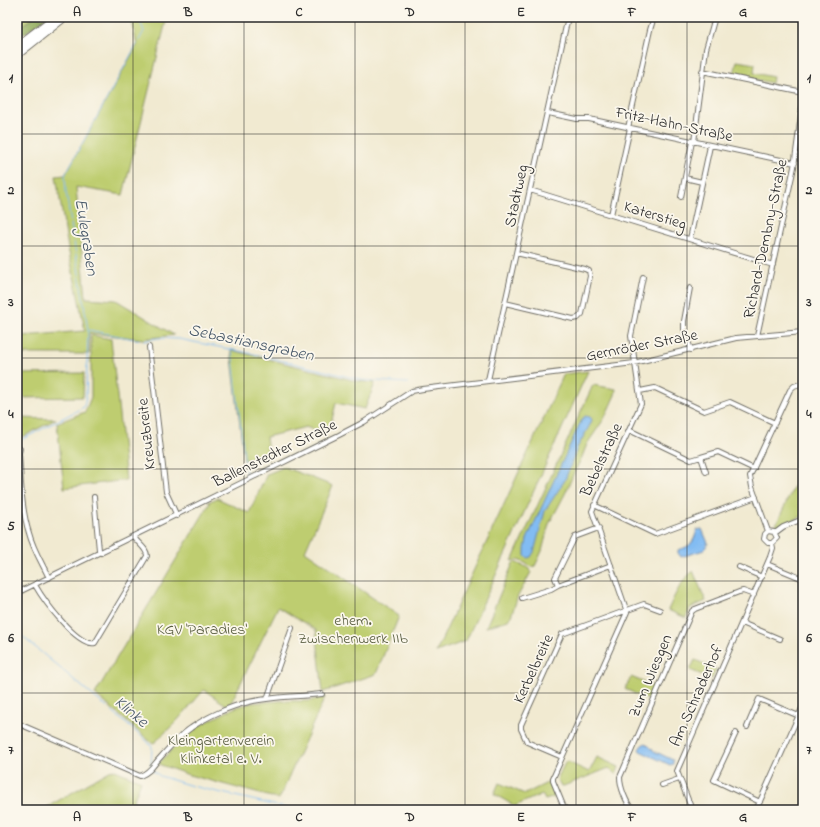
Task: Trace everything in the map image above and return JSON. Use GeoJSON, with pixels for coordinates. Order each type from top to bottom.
{"type":"FeatureCollection","features":[{"type":"Feature","properties":{"kind":"highway"},"geometry":{"type":"LineString","coordinates":[[17,46],[55,17]]}},
{"type":"Feature","properties":{"kind":"highway"},"geometry":{"type":"LineString","coordinates":[[17,55],[65,17]]}},
{"type":"Feature","properties":{"kind":"street","name":"Stadtweg"},"geometry":{"type":"LineString","coordinates":[[488,380],[568,17]]}},
{"type":"Feature","properties":{"kind":"street"},"geometry":{"type":"LineString","coordinates":[[611,216],[654,17]]}},
{"type":"Feature","properties":{"kind":"street"},"geometry":{"type":"LineString","coordinates":[[681,197],[693,142],[707,42],[714,17]]}},
{"type":"Feature","properties":{"kind":"street"},"geometry":{"type":"LineString","coordinates":[[702,71],[803,92]]}},
{"type":"Feature","properties":{"kind":"street","name":"Richard-Dembny-Straße"},"geometry":{"type":"LineString","coordinates":[[757,336],[795,163],[803,100]]}},
{"type":"Feature","properties":{"kind":"street","name":"Fritz-Hahn-Straße"},"geometry":{"type":"LineString","coordinates":[[548,113],[629,128],[795,163]]}},
{"type":"Feature","properties":{"kind":"street"},"geometry":{"type":"LineString","coordinates":[[690,239],[710,146]]}},
{"type":"Feature","properties":{"kind":"street"},"geometry":{"type":"LineString","coordinates":[[685,178],[702,182]]}},
{"type":"Feature","properties":{"kind":"street","name":"Katerstieg"},"geometry":{"type":"LineString","coordinates":[[530,190],[773,265]]}},
{"type":"Feature","properties":{"kind":"street"},"geometry":{"type":"LineString","coordinates":[[505,303],[575,319],[582,314],[590,276],[589,271],[516,253]]}},
{"type":"Feature","properties":{"kind":"street","name":"Bebelstraße"},"geometry":{"type":"LineString","coordinates":[[627,610],[592,511],[641,404],[631,336],[643,277]]}},
{"type":"Feature","properties":{"kind":"street"},"geometry":{"type":"LineString","coordinates":[[690,288],[684,329],[691,350]]}},
{"type":"Feature","properties":{"kind":"street","name":"Gernröder Straße"},"geometry":{"type":"LineString","coordinates":[[461,384],[634,363],[736,338],[803,332]]}},
{"type":"Feature","properties":{"kind":"street","name":"Kreuzbreite"},"geometry":{"type":"LineString","coordinates":[[149,347],[166,492],[177,516]]}},
{"type":"Feature","properties":{"kind":"street"},"geometry":{"type":"LineString","coordinates":[[803,383],[794,386],[790,390],[750,476],[750,481],[768,531],[775,533],[783,527],[803,519]]}},
{"type":"Feature","properties":{"kind":"street","name":"Ballenstedter Straße"},"geometry":{"type":"LineString","coordinates":[[17,593],[177,516],[339,435],[364,422],[412,391],[461,384]]}},
{"type":"Feature","properties":{"kind":"street"},"geometry":{"type":"LineString","coordinates":[[640,391],[655,388],[704,411],[730,402],[775,423]]}},
{"type":"Feature","properties":{"kind":"street"},"geometry":{"type":"LineString","coordinates":[[629,430],[691,460],[718,452],[754,468]]}},
{"type":"Feature","properties":{"kind":"street"},"geometry":{"type":"LineString","coordinates":[[20,449],[18,453],[23,502],[29,533],[36,552],[49,578]]}},
{"type":"Feature","properties":{"kind":"street"},"geometry":{"type":"LineString","coordinates":[[700,457],[706,472]]}},
{"type":"Feature","properties":{"kind":"street"},"geometry":{"type":"LineString","coordinates":[[94,496],[99,550],[101,553]]}},
{"type":"Feature","properties":{"kind":"street"},"geometry":{"type":"LineString","coordinates":[[594,505],[655,534],[756,497]]}},
{"type":"Feature","properties":{"kind":"street"},"geometry":{"type":"LineString","coordinates":[[558,585],[555,578],[575,537],[598,528]]}},
{"type":"Feature","properties":{"kind":"street","name":"Am Schraderhof"},"geometry":{"type":"LineString","coordinates":[[768,531],[765,533],[764,539],[772,543]]}},
{"type":"Feature","properties":{"kind":"street","name":"Am Schraderhof"},"geometry":{"type":"LineString","coordinates":[[772,543],[776,540],[775,533]]}},
{"type":"Feature","properties":{"kind":"street"},"geometry":{"type":"LineString","coordinates":[[35,585],[41,596],[66,626],[87,642],[91,644],[95,643],[147,556],[146,550],[136,541],[134,537]]}},
{"type":"Feature","properties":{"kind":"street","name":"Am Schraderhof"},"geometry":{"type":"LineString","coordinates":[[692,810],[676,771],[768,564],[773,548],[772,543]]}},
{"type":"Feature","properties":{"kind":"street"},"geometry":{"type":"LineString","coordinates":[[768,564],[803,579]]}},
{"type":"Feature","properties":{"kind":"street"},"geometry":{"type":"LineString","coordinates":[[522,598],[551,589],[612,565]]}},
{"type":"Feature","properties":{"kind":"street"},"geometry":{"type":"LineString","coordinates":[[739,567],[762,577]]}},
{"type":"Feature","properties":{"kind":"street","name":"Zum Wiesgen"},"geometry":{"type":"LineString","coordinates":[[633,810],[628,803],[620,777],[692,611],[739,592],[743,591],[754,595]]}},
{"type":"Feature","properties":{"kind":"street"},"geometry":{"type":"LineString","coordinates":[[565,810],[553,778],[627,610],[644,604],[660,610]]}},
{"type":"Feature","properties":{"kind":"street","name":"Kerbelbreite"},"geometry":{"type":"LineString","coordinates":[[562,757],[527,742],[521,729],[521,725],[540,682],[562,634],[627,610]]}},
{"type":"Feature","properties":{"kind":"street"},"geometry":{"type":"LineString","coordinates":[[742,623],[780,639]]}},
{"type":"Feature","properties":{"kind":"street"},"geometry":{"type":"LineString","coordinates":[[266,699],[292,628]]}},
{"type":"Feature","properties":{"kind":"street"},"geometry":{"type":"LineString","coordinates":[[17,723],[137,775],[142,775],[150,769],[178,739],[191,728],[234,706],[266,699],[322,694]]}},
{"type":"Feature","properties":{"kind":"street"},"geometry":{"type":"LineString","coordinates":[[747,727],[759,699],[798,716]]}},
{"type":"Feature","properties":{"kind":"street"},"geometry":{"type":"LineString","coordinates":[[756,810],[803,706]]}},
{"type":"Feature","properties":{"kind":"street"},"geometry":{"type":"LineString","coordinates":[[736,734],[724,756],[714,780],[760,802]]}},
{"type":"Feature","properties":{"kind":"street"},"geometry":{"type":"LineString","coordinates":[[662,785],[679,779]]}},
{"type":"Feature","properties":{"kind":"green space"},"geometry":{"type":"Polygon","coordinates":[[[17,17],[34,17],[17,30],[17,17]]]}},
{"type":"Feature","properties":{"kind":"green space"},"geometry":{"type":"Polygon","coordinates":[[[34,17],[47,17],[17,39],[17,30],[34,17]]]}},
{"type":"Feature","properties":{"kind":"green space"},"geometry":{"type":"Polygon","coordinates":[[[131,17],[167,17],[123,195],[76,187],[86,298],[116,300],[174,335],[143,339],[89,333],[89,354],[17,354],[17,342],[22,336],[85,331],[68,248],[56,176],[65,175],[137,45],[131,17]]]}},
{"type":"Feature","properties":{"kind":"green space"},"geometry":{"type":"Polygon","coordinates":[[[737,61],[755,64],[754,73],[773,77],[772,83],[734,75],[737,61]]]}},
{"type":"Feature","properties":{"kind":"green space"},"geometry":{"type":"Polygon","coordinates":[[[91,335],[111,339],[126,480],[64,488],[57,423],[85,412],[91,397],[91,335]]]}},
{"type":"Feature","properties":{"kind":"green space"},"geometry":{"type":"Polygon","coordinates":[[[231,350],[356,381],[375,383],[365,409],[336,403],[330,428],[313,430],[306,427],[266,437],[269,459],[244,460],[231,350]]]}},
{"type":"Feature","properties":{"kind":"green space"},"geometry":{"type":"Polygon","coordinates":[[[588,371],[466,641],[436,652],[564,374],[588,371]]]}},
{"type":"Feature","properties":{"kind":"green space"},"geometry":{"type":"Polygon","coordinates":[[[84,373],[83,397],[17,398],[17,374],[84,373]]]}},
{"type":"Feature","properties":{"kind":"green space"},"geometry":{"type":"Polygon","coordinates":[[[593,385],[616,389],[615,395],[604,419],[587,444],[565,494],[549,524],[542,551],[535,566],[532,567],[520,561],[512,561],[593,385]]]}},
{"type":"Feature","properties":{"kind":"green space"},"geometry":{"type":"Polygon","coordinates":[[[17,418],[56,419],[17,440],[17,418]]]}},
{"type":"Feature","properties":{"kind":"green space"},"geometry":{"type":"Polygon","coordinates":[[[803,466],[803,516],[775,527],[803,466]]]}},
{"type":"Feature","properties":{"kind":"green space","name":"KGV 'Paradies'"},"geometry":{"type":"Polygon","coordinates":[[[284,467],[333,486],[305,551],[399,616],[376,674],[323,692],[316,630],[278,607],[229,707],[204,690],[175,723],[153,744],[95,694],[210,503],[208,502],[217,498],[249,513],[267,474],[284,467]]]}},
{"type":"Feature","properties":{"kind":"green space"},"geometry":{"type":"Polygon","coordinates":[[[515,562],[530,569],[531,572],[518,596],[511,616],[508,620],[486,627],[513,563],[515,562]]]}},
{"type":"Feature","properties":{"kind":"green space"},"geometry":{"type":"Polygon","coordinates":[[[693,571],[706,601],[690,608],[686,618],[668,610],[681,584],[693,571]]]}},
{"type":"Feature","properties":{"kind":"green space"},"geometry":{"type":"Polygon","coordinates":[[[695,660],[716,669],[712,679],[690,670],[695,660]]]}},
{"type":"Feature","properties":{"kind":"green space"},"geometry":{"type":"Polygon","coordinates":[[[631,677],[655,687],[649,700],[625,689],[631,677]]]}},
{"type":"Feature","properties":{"kind":"green space","name":"Kleingartenverein Klinketal e. V."},"geometry":{"type":"Polygon","coordinates":[[[325,697],[279,799],[189,775],[158,764],[191,730],[234,708],[251,703],[309,701],[325,697]]]}},
{"type":"Feature","properties":{"kind":"green space"},"geometry":{"type":"Polygon","coordinates":[[[597,757],[619,767],[616,775],[609,768],[561,787],[557,779],[566,761],[589,772],[597,757]]]}},
{"type":"Feature","properties":{"kind":"green space"},"geometry":{"type":"Polygon","coordinates":[[[113,769],[141,781],[130,810],[42,810],[113,769]]]}},
{"type":"Feature","properties":{"kind":"green space"},"geometry":{"type":"Polygon","coordinates":[[[549,782],[555,797],[545,800],[542,794],[515,806],[494,794],[499,783],[525,794],[549,782]]]}},
{"type":"Feature","properties":{"kind":"water"},"geometry":{"type":"Polygon","coordinates":[[[585,416],[592,419],[591,423],[577,448],[565,480],[545,511],[534,552],[531,557],[527,558],[525,556],[525,549],[527,539],[581,421],[585,416]]]}},
{"type":"Feature","properties":{"kind":"water"},"geometry":{"type":"Polygon","coordinates":[[[702,529],[708,543],[704,550],[681,557],[678,550],[689,545],[693,541],[697,530],[702,529]]]}},
{"type":"Feature","properties":{"kind":"water"},"geometry":{"type":"Polygon","coordinates":[[[646,743],[654,751],[673,760],[673,764],[670,765],[640,751],[639,749],[642,745],[646,743]]]}},
{"type":"Feature","properties":{"kind":"waterway","name":"Eulegraben"},"geometry":{"type":"LineString","coordinates":[[17,442],[84,407],[86,396],[88,330],[66,192],[65,175],[144,31],[138,17]]}},
{"type":"Feature","properties":{"kind":"waterway","name":"Sebastiansgraben"},"geometry":{"type":"LineString","coordinates":[[89,330],[144,341],[158,338],[179,339],[259,355],[361,380],[408,383]]}},
{"type":"Feature","properties":{"kind":"waterway"},"geometry":{"type":"LineString","coordinates":[[232,350],[246,474]]}},
{"type":"Feature","properties":{"kind":"waterway","name":"Klinke"},"geometry":{"type":"LineString","coordinates":[[17,632],[147,741],[152,747],[151,767]]}},
{"type":"Feature","properties":{"kind":"waterway","name":"Klinke"},"geometry":{"type":"LineString","coordinates":[[152,770],[160,776],[192,786],[295,810]]}},
{"type":"Feature","properties":{"kind":"park label","name":"ehem. Zwischenwerk IIb"},"geometry":{"type":"Point","coordinates":[353,630]}}]}
